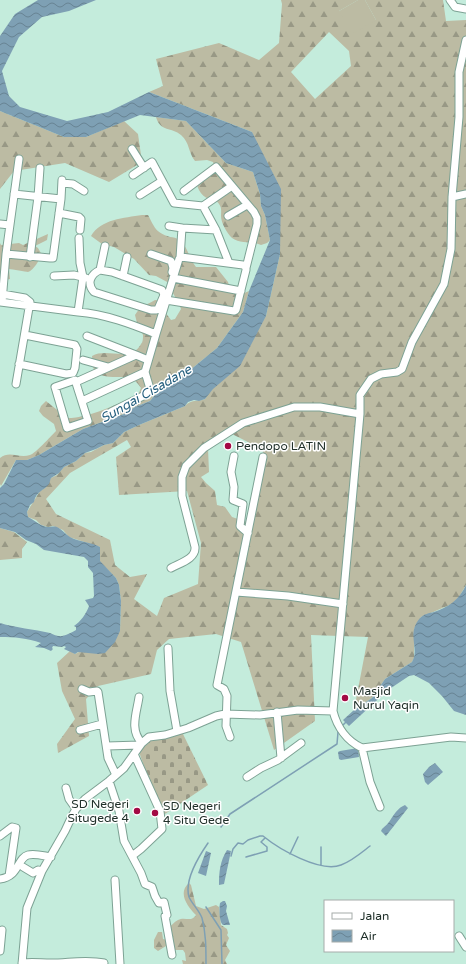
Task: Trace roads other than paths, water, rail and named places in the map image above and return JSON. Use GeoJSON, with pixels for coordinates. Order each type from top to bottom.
{"type":"FeatureCollection","features":[{"type":"Feature","properties":{"kind":"street"},"geometry":{"type":"LineString","coordinates":[[450,0],[455,7],[466,9]]}},
{"type":"Feature","properties":{"kind":"street"},"geometry":{"type":"LineString","coordinates":[[466,40],[459,72],[459,117],[452,197],[451,249],[444,284],[412,342],[402,369],[397,372],[381,374],[371,379],[360,395],[360,414],[333,711],[344,734],[353,743],[362,748],[451,737],[466,738]]}},
{"type":"Feature","properties":{"kind":"street"},"geometry":{"type":"LineString","coordinates":[[132,149],[144,168]]}},
{"type":"Feature","properties":{"kind":"street"},"geometry":{"type":"LineString","coordinates":[[19,159],[1,299],[29,305],[94,313],[156,334]]}},
{"type":"Feature","properties":{"kind":"street"},"geometry":{"type":"LineString","coordinates":[[133,175],[152,162],[174,203],[203,206],[232,186]]}},
{"type":"Feature","properties":{"kind":"street"},"geometry":{"type":"LineString","coordinates":[[165,298],[231,312],[236,310],[242,291],[257,224],[254,214],[216,167],[184,191]]}},
{"type":"Feature","properties":{"kind":"street"},"geometry":{"type":"LineString","coordinates":[[30,257],[38,197],[40,168]]}},
{"type":"Feature","properties":{"kind":"street"},"geometry":{"type":"LineString","coordinates":[[6,254],[53,258],[62,181],[73,184],[84,191]]}},
{"type":"Feature","properties":{"kind":"street"},"geometry":{"type":"LineString","coordinates":[[140,194],[162,181]]}},
{"type":"Feature","properties":{"kind":"street"},"geometry":{"type":"LineString","coordinates":[[14,194],[61,199]]}},
{"type":"Feature","properties":{"kind":"street"},"geometry":{"type":"LineString","coordinates":[[452,197],[466,194]]}},
{"type":"Feature","properties":{"kind":"street"},"geometry":{"type":"LineString","coordinates":[[228,216],[247,205]]}},
{"type":"Feature","properties":{"kind":"street"},"geometry":{"type":"LineString","coordinates":[[203,206],[216,230],[230,263]]}},
{"type":"Feature","properties":{"kind":"street"},"geometry":{"type":"LineString","coordinates":[[59,213],[79,217],[80,230]]}},
{"type":"Feature","properties":{"kind":"street"},"geometry":{"type":"LineString","coordinates":[[0,224],[10,225]]}},
{"type":"Feature","properties":{"kind":"street"},"geometry":{"type":"LineString","coordinates":[[169,226],[216,230]]}},
{"type":"Feature","properties":{"kind":"street"},"geometry":{"type":"LineString","coordinates":[[165,298],[162,290],[112,272],[100,270],[92,275],[90,279],[94,292],[151,310],[158,309],[165,298],[180,258],[182,228]]}},
{"type":"Feature","properties":{"kind":"street"},"geometry":{"type":"LineString","coordinates":[[78,312],[82,277],[79,238]]}},
{"type":"Feature","properties":{"kind":"street"},"geometry":{"type":"LineString","coordinates":[[100,270],[105,246]]}},
{"type":"Feature","properties":{"kind":"street"},"geometry":{"type":"LineString","coordinates":[[111,412],[151,392],[145,372],[173,268],[170,260],[151,254]]}},
{"type":"Feature","properties":{"kind":"street"},"geometry":{"type":"LineString","coordinates":[[123,276],[127,257]]}},
{"type":"Feature","properties":{"kind":"street"},"geometry":{"type":"LineString","coordinates":[[180,258],[184,257],[230,263],[243,265],[246,268]]}},
{"type":"Feature","properties":{"kind":"street"},"geometry":{"type":"LineString","coordinates":[[54,276],[74,275],[90,279]]}},
{"type":"Feature","properties":{"kind":"street"},"geometry":{"type":"LineString","coordinates":[[173,278],[242,291]]}},
{"type":"Feature","properties":{"kind":"street"},"geometry":{"type":"LineString","coordinates":[[16,384],[29,305]]}},
{"type":"Feature","properties":{"kind":"street"},"geometry":{"type":"LineString","coordinates":[[19,364],[66,374],[73,373],[75,368],[77,350],[75,345],[25,335]]}},
{"type":"Feature","properties":{"kind":"street"},"geometry":{"type":"LineString","coordinates":[[87,336],[148,360]]}},
{"type":"Feature","properties":{"kind":"street"},"geometry":{"type":"LineString","coordinates":[[76,382],[88,421],[67,428],[55,387],[75,380],[76,382],[136,355]]}},
{"type":"Feature","properties":{"kind":"street"},"geometry":{"type":"LineString","coordinates":[[83,360],[108,367]]}},
{"type":"Feature","properties":{"kind":"street"},"geometry":{"type":"LineString","coordinates":[[82,401],[145,372]]}},
{"type":"Feature","properties":{"kind":"street"},"geometry":{"type":"LineString","coordinates":[[171,568],[193,556],[196,552],[196,547],[182,496],[182,477],[186,466],[204,448],[243,423],[294,406],[320,407],[360,414]]}},
{"type":"Feature","properties":{"kind":"street"},"geometry":{"type":"LineString","coordinates":[[234,456],[231,471],[234,487],[233,499],[234,501],[243,504],[240,526],[248,533]]}},
{"type":"Feature","properties":{"kind":"street"},"geometry":{"type":"LineString","coordinates":[[230,737],[226,726],[225,714],[228,696],[224,689],[217,684],[263,457]]}},
{"type":"Feature","properties":{"kind":"street"},"geometry":{"type":"LineString","coordinates":[[236,592],[288,596],[343,604]]}},
{"type":"Feature","properties":{"kind":"street"},"geometry":{"type":"LineString","coordinates":[[168,648],[170,691],[177,731]]}},
{"type":"Feature","properties":{"kind":"street"},"geometry":{"type":"LineString","coordinates":[[82,688],[85,692],[98,692],[102,724],[110,764],[116,775]]}},
{"type":"Feature","properties":{"kind":"street"},"geometry":{"type":"LineString","coordinates":[[139,697],[134,720],[137,737],[141,744]]}},
{"type":"Feature","properties":{"kind":"street"},"geometry":{"type":"LineString","coordinates":[[104,963],[32,962],[22,964],[24,927],[27,908],[42,871],[76,809],[116,775],[141,744],[149,737],[177,731],[225,714],[260,714],[298,710],[333,711]]}},
{"type":"Feature","properties":{"kind":"street"},"geometry":{"type":"LineString","coordinates":[[277,712],[281,758]]}},
{"type":"Feature","properties":{"kind":"street"},"geometry":{"type":"LineString","coordinates":[[80,730],[102,724]]}},
{"type":"Feature","properties":{"kind":"street"},"geometry":{"type":"LineString","coordinates":[[247,777],[281,758],[302,743]]}},
{"type":"Feature","properties":{"kind":"street"},"geometry":{"type":"LineString","coordinates":[[107,746],[141,744]]}},
{"type":"Feature","properties":{"kind":"street"},"geometry":{"type":"LineString","coordinates":[[362,748],[370,782],[380,807]]}},
{"type":"Feature","properties":{"kind":"street"},"geometry":{"type":"LineString","coordinates":[[132,856],[162,829],[160,811],[134,754]]}},
{"type":"Feature","properties":{"kind":"street"},"geometry":{"type":"LineString","coordinates":[[109,781],[119,811],[124,841],[141,873],[145,884],[152,888],[154,896],[159,903],[164,902],[172,955]]}},
{"type":"Feature","properties":{"kind":"street"},"geometry":{"type":"LineString","coordinates":[[66,788],[69,799],[76,809]]}},
{"type":"Feature","properties":{"kind":"street"},"geometry":{"type":"LineString","coordinates":[[0,836],[12,827],[16,828],[9,876]]}},
{"type":"Feature","properties":{"kind":"street"},"geometry":{"type":"LineString","coordinates":[[12,856],[23,857],[32,854],[51,857]]}},
{"type":"Feature","properties":{"kind":"street"},"geometry":{"type":"LineString","coordinates":[[0,880],[9,876],[15,871],[23,857]]}},
{"type":"Feature","properties":{"kind":"street"},"geometry":{"type":"LineString","coordinates":[[23,867],[33,873],[38,870],[42,871]]}},
{"type":"Feature","properties":{"kind":"street"},"geometry":{"type":"LineString","coordinates":[[115,880],[120,964]]}},
{"type":"Feature","properties":{"kind":"street"},"geometry":{"type":"LineString","coordinates":[[0,951],[2,930]]}},
{"type":"Feature","properties":{"kind":"street"},"geometry":{"type":"LineString","coordinates":[[458,936],[466,947]]}},
{"type":"Feature","properties":{"kind":"water"},"geometry":{"type":"Polygon","coordinates":[[[38,0],[96,0],[69,11],[42,17],[19,37],[2,71],[9,96],[20,107],[67,121],[108,112],[149,92],[252,132],[281,189],[280,254],[266,316],[240,366],[213,389],[205,399],[188,402],[185,406],[124,432],[113,443],[85,453],[76,461],[64,467],[59,473],[51,478],[47,486],[38,493],[27,512],[28,517],[43,526],[57,527],[74,539],[100,547],[100,561],[116,578],[119,585],[121,601],[120,631],[115,642],[105,653],[98,654],[78,652],[75,654],[64,649],[66,647],[64,646],[53,646],[51,651],[44,648],[35,647],[41,643],[36,641],[21,638],[0,637],[0,623],[58,636],[68,634],[76,630],[76,627],[74,626],[81,620],[89,606],[85,600],[93,598],[94,596],[93,573],[88,567],[88,561],[84,557],[44,550],[15,532],[0,528],[0,488],[4,484],[16,460],[27,460],[39,455],[83,429],[124,414],[135,407],[150,401],[154,396],[184,375],[217,348],[243,312],[249,291],[270,240],[265,215],[261,206],[260,194],[253,172],[226,163],[186,121],[140,115],[86,137],[64,137],[0,111],[0,36],[15,14],[38,0]]]}},
{"type":"Feature","properties":{"kind":"water"},"geometry":{"type":"Polygon","coordinates":[[[466,585],[466,715],[454,711],[429,683],[414,675],[409,676],[388,690],[349,726],[343,720],[354,710],[372,698],[385,679],[412,662],[415,652],[413,636],[414,630],[420,618],[449,605],[457,599],[466,585]]]}},
{"type":"Feature","properties":{"kind":"water"},"geometry":{"type":"Polygon","coordinates":[[[358,748],[359,757],[339,759],[338,752],[358,748]]]}},
{"type":"Feature","properties":{"kind":"water"},"geometry":{"type":"Polygon","coordinates":[[[435,763],[443,772],[428,785],[425,782],[423,774],[435,763]]]}},
{"type":"Feature","properties":{"kind":"water"},"geometry":{"type":"Polygon","coordinates":[[[405,805],[408,808],[386,836],[381,831],[382,829],[397,811],[405,805]]]}},
{"type":"Feature","properties":{"kind":"water"},"geometry":{"type":"Polygon","coordinates":[[[227,850],[231,851],[224,884],[219,885],[220,867],[227,850]]]}},
{"type":"Feature","properties":{"kind":"water"},"geometry":{"type":"Polygon","coordinates":[[[206,851],[211,853],[206,876],[198,873],[206,851]]]}},
{"type":"Feature","properties":{"kind":"water"},"geometry":{"type":"Polygon","coordinates":[[[225,901],[227,906],[226,911],[230,925],[223,925],[221,921],[220,903],[225,901]]]}},
{"type":"Feature","properties":{"kind":"waterway"},"geometry":{"type":"LineString","coordinates":[[341,727],[347,721]]}},
{"type":"Feature","properties":{"kind":"waterway"},"geometry":{"type":"LineString","coordinates":[[221,827],[230,814],[337,744],[338,732]]}},
{"type":"Feature","properties":{"kind":"waterway"},"geometry":{"type":"LineString","coordinates":[[231,856],[233,849],[238,843],[243,844],[248,840],[263,836],[289,853],[311,863],[332,867],[341,865],[353,859],[370,846]]}},
{"type":"Feature","properties":{"kind":"waterway"},"geometry":{"type":"LineString","coordinates":[[290,854],[298,837]]}},
{"type":"Feature","properties":{"kind":"waterway"},"geometry":{"type":"LineString","coordinates":[[246,857],[267,851],[267,847],[261,842],[265,838]]}},
{"type":"Feature","properties":{"kind":"waterway"},"geometry":{"type":"LineString","coordinates":[[206,964],[206,946],[202,918],[190,900],[188,890],[193,868],[208,843]]}},
{"type":"Feature","properties":{"kind":"waterway"},"geometry":{"type":"LineString","coordinates":[[321,847],[321,865]]}},
{"type":"Feature","properties":{"kind":"waterway"},"geometry":{"type":"LineString","coordinates":[[206,907],[221,930],[222,964]]}},
{"type":"Feature","properties":{"kind":"place","name":"Pendopo LATIN"},"geometry":{"type":"Point","coordinates":[228,446]}},
{"type":"Feature","properties":{"kind":"place","name":"Masjid Nurul Yaqin"},"geometry":{"type":"Point","coordinates":[345,698]}},
{"type":"Feature","properties":{"kind":"place","name":"SD Negeri Situgede 4"},"geometry":{"type":"Point","coordinates":[137,811]}},
{"type":"Feature","properties":{"kind":"place","name":"SD Negeri 4 Situ Gede"},"geometry":{"type":"Point","coordinates":[155,813]}},
{"type":"Feature","properties":{"kind":"water label","name":"Sungai Cisadane"},"geometry":{"type":"Point","coordinates":[146,394]}}]}
